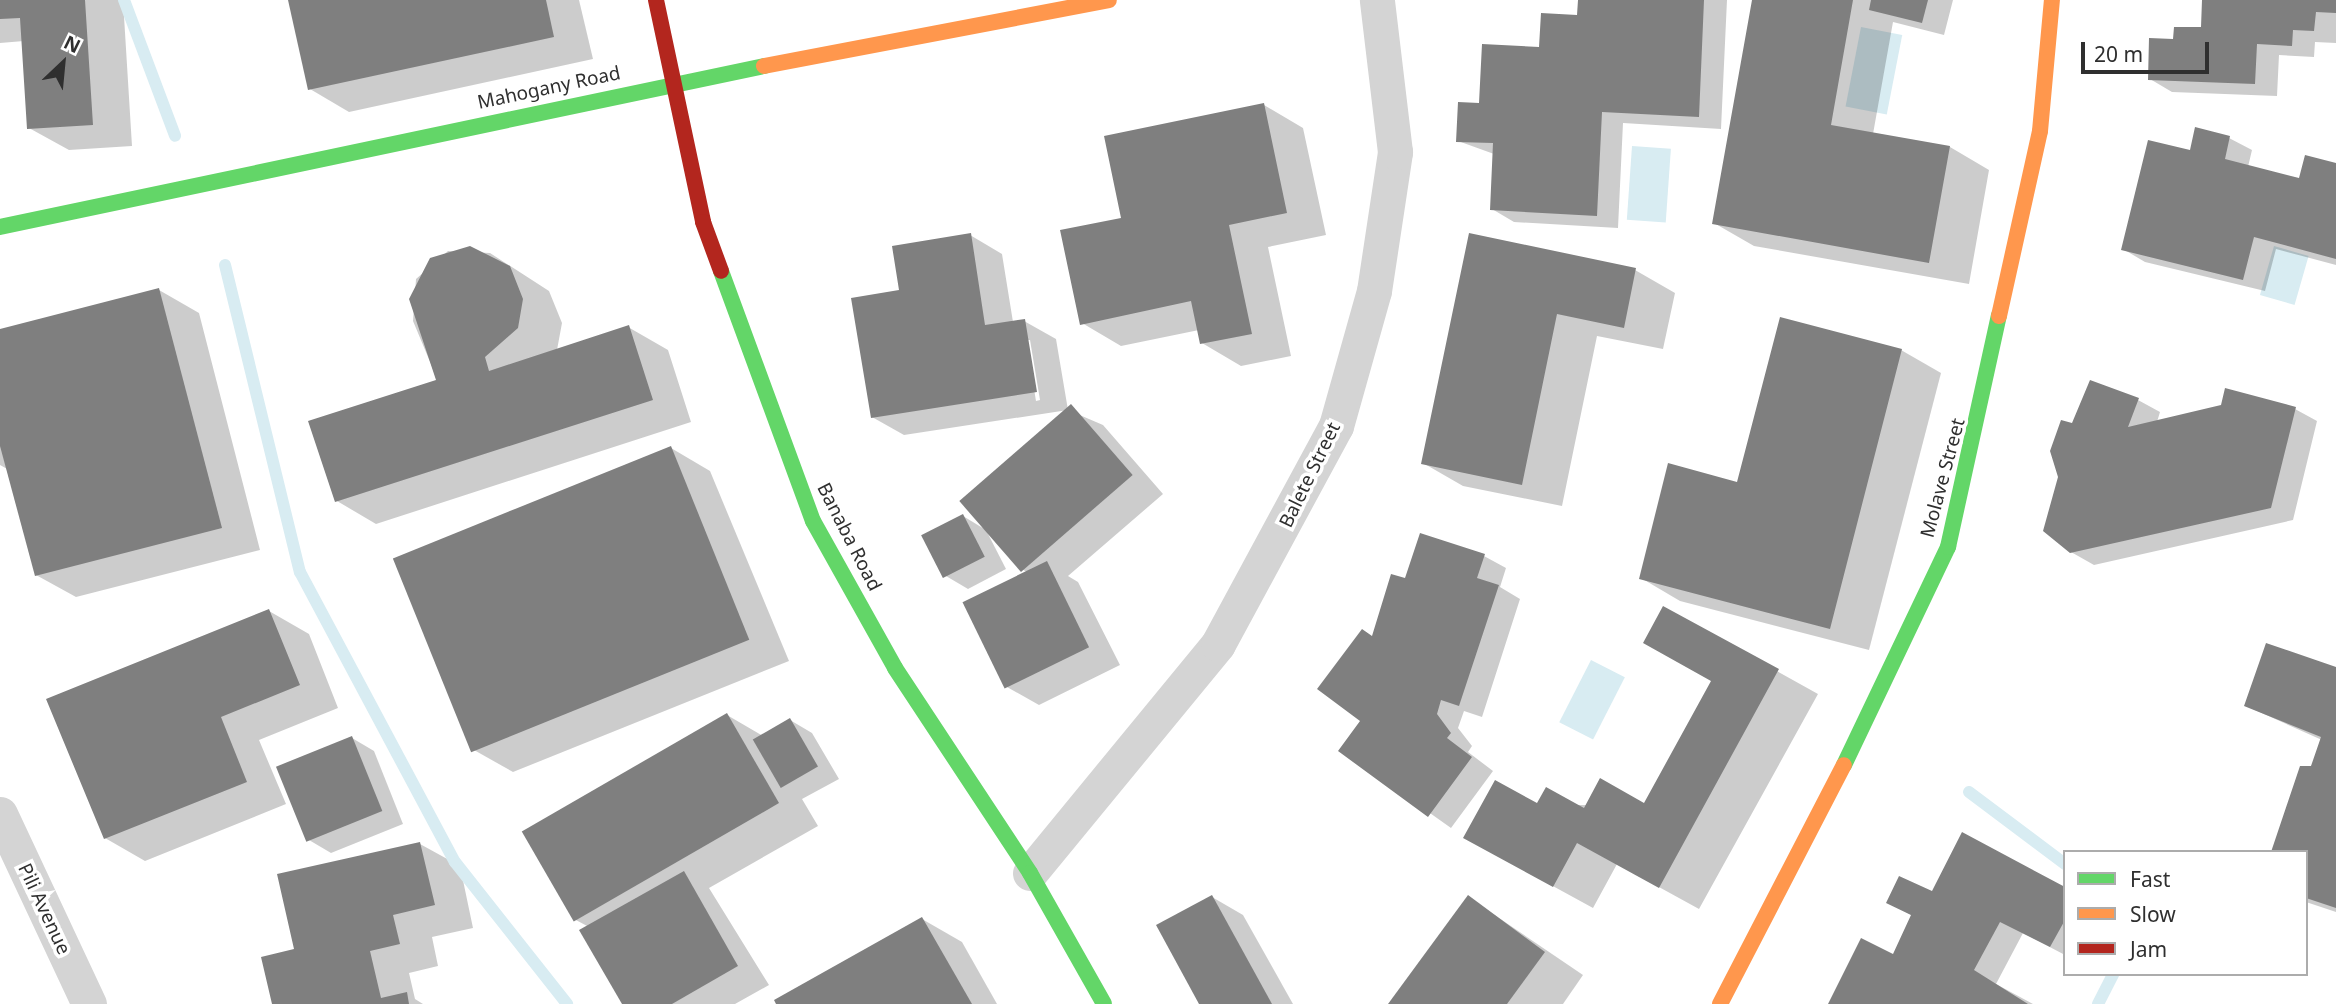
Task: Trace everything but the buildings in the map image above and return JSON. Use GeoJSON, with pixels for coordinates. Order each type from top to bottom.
{"type":"FeatureCollection","features":[{"type":"Feature","properties":{"kind":"street","name":"Banaba Road"},"geometry":{"type":"LineString","coordinates":[[656,0],[703,222],[813,522],[895,668],[1030,873],[1104,1004]]}},
{"type":"Feature","properties":{"kind":"street","name":"Mahogany Road"},"geometry":{"type":"LineString","coordinates":[[0,226],[674,83],[1110,0]]}},
{"type":"Feature","properties":{"kind":"street","name":"Balete Street"},"geometry":{"type":"LineString","coordinates":[[1030,873],[1218,644],[1336,426],[1374,291],[1395,152],[1377,0]]}},
{"type":"Feature","properties":{"kind":"street","name":"Molave Street"},"geometry":{"type":"LineString","coordinates":[[1720,1004],[1799,860],[1948,547],[2040,131],[2052,0]]}},
{"type":"Feature","properties":{"kind":"street","name":"Pili Avenue"},"geometry":{"type":"LineString","coordinates":[[0,814],[89,1004]]}},
{"type":"Feature","properties":{"kind":"shaded area"},"geometry":{"type":"Polygon","coordinates":[[[1861,27],[1902,35],[1887,115],[1846,107],[1861,27]]]}},
{"type":"Feature","properties":{"kind":"shaded area"},"geometry":{"type":"Polygon","coordinates":[[[1632,146],[1671,149],[1666,223],[1627,220],[1632,146]]]}},
{"type":"Feature","properties":{"kind":"shaded area"},"geometry":{"type":"Polygon","coordinates":[[[2274,246],[2309,256],[2295,305],[2260,295],[2274,246]]]}},
{"type":"Feature","properties":{"kind":"shaded area"},"geometry":{"type":"Polygon","coordinates":[[[1591,660],[1625,677],[1593,740],[1559,722],[1591,660]]]}},
{"type":"Feature","properties":{"kind":"waterway"},"geometry":{"type":"LineString","coordinates":[[124,0],[175,136]]}},
{"type":"Feature","properties":{"kind":"waterway"},"geometry":{"type":"LineString","coordinates":[[225,265],[300,572],[455,862],[567,1004]]}},
{"type":"Feature","properties":{"kind":"waterway"},"geometry":{"type":"LineString","coordinates":[[1969,792],[2063,862]]}},
{"type":"Feature","properties":{"kind":"waterway"},"geometry":{"type":"LineString","coordinates":[[2098,1004],[2112,976]]}},
{"type":"Feature","properties":{"kind":"traffic: fast"},"geometry":{"type":"LineString","coordinates":[[0,227],[764,66]]}},
{"type":"Feature","properties":{"kind":"traffic: fast"},"geometry":{"type":"LineString","coordinates":[[721,271],[813,521],[895,668],[1030,873],[1104,1004]]}},
{"type":"Feature","properties":{"kind":"traffic: fast"},"geometry":{"type":"LineString","coordinates":[[1844,765],[1948,547],[1999,316]]}},
{"type":"Feature","properties":{"kind":"traffic: slow"},"geometry":{"type":"LineString","coordinates":[[764,66],[1109,0]]}},
{"type":"Feature","properties":{"kind":"traffic: slow"},"geometry":{"type":"LineString","coordinates":[[1999,316],[2040,131],[2052,0]]}},
{"type":"Feature","properties":{"kind":"traffic: slow"},"geometry":{"type":"LineString","coordinates":[[1720,1004],[1844,765]]}},
{"type":"Feature","properties":{"kind":"traffic: jam"},"geometry":{"type":"LineString","coordinates":[[656,0],[703,222],[721,271]]}}]}
